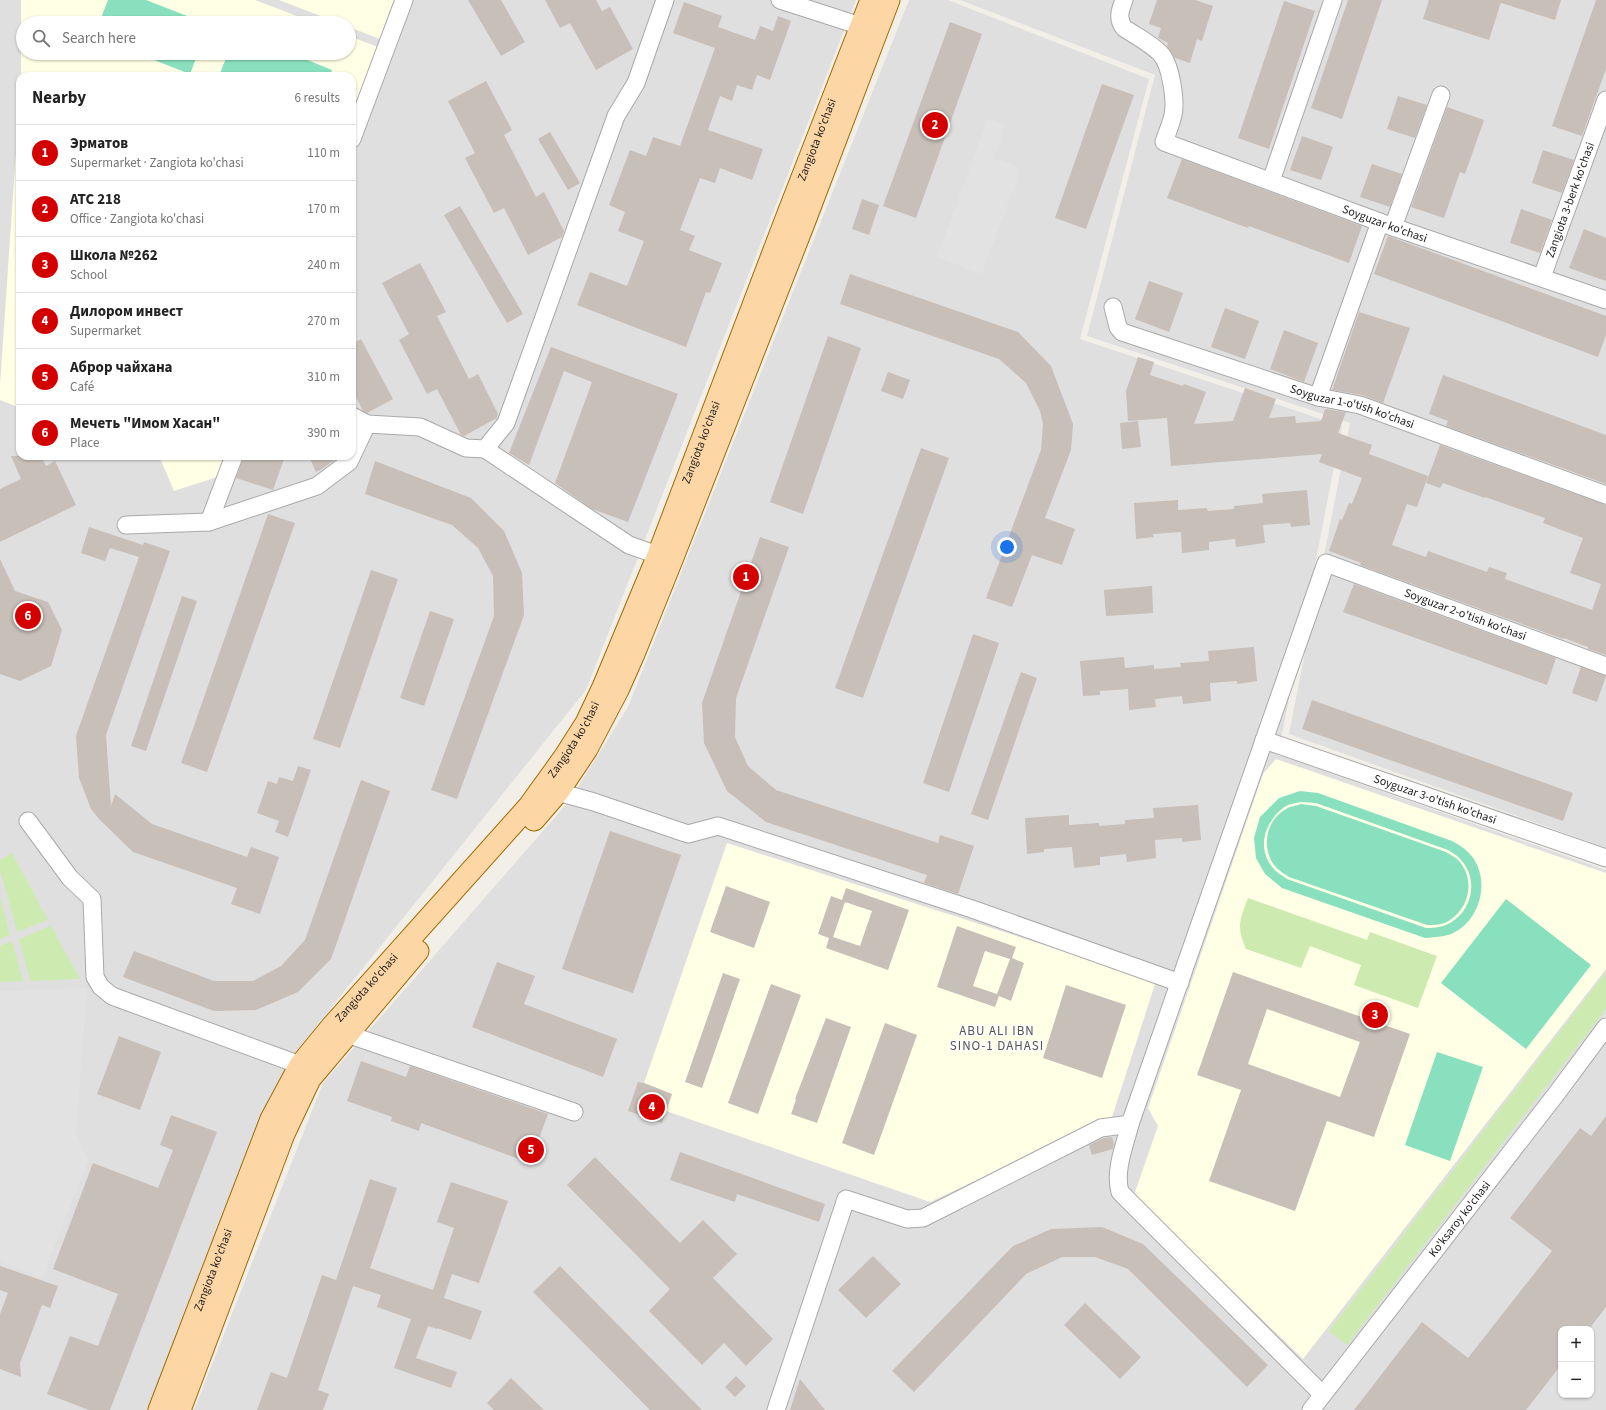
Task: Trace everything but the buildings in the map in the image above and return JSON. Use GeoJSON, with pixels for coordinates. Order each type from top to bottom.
{"type":"FeatureCollection","features":[{"type":"Feature","properties":{"kind":"main road","name":"Zangiota ko'chasi"},"geometry":{"type":"LineString","coordinates":[[159,1410],[271,1119],[300,1065],[339,1030],[587,749],[618,690],[665,558],[803,226],[869,29],[871,0]]}},
{"type":"Feature","properties":{"kind":"main road","name":"Zangiota ko'chasi"},"geometry":{"type":"LineString","coordinates":[[869,29],[889,0]]}},
{"type":"Feature","properties":{"kind":"main road","name":"Zangiota ko'chasi"},"geometry":{"type":"LineString","coordinates":[[180,1410],[284,1134],[310,1078],[339,1030]]}},
{"type":"Feature","properties":{"kind":"street"},"geometry":{"type":"LineString","coordinates":[[356,128],[404,0]]}},
{"type":"Feature","properties":{"kind":"street"},"geometry":{"type":"LineString","coordinates":[[485,449],[506,423],[616,116],[636,83],[665,0]]}},
{"type":"Feature","properties":{"kind":"street"},"geometry":{"type":"LineString","coordinates":[[780,0],[869,29]]}},
{"type":"Feature","properties":{"kind":"street","name":"Soyguzar ko'chasi"},"geometry":{"type":"LineString","coordinates":[[1124,0],[1120,13],[1120,23],[1124,28],[1159,52],[1164,57],[1167,65],[1174,93],[1173,115],[1164,142],[1386,224],[1606,300]]}},
{"type":"Feature","properties":{"kind":"street"},"geometry":{"type":"LineString","coordinates":[[1271,181],[1333,0]]}},
{"type":"Feature","properties":{"kind":"street"},"geometry":{"type":"LineString","coordinates":[[1318,397],[1386,224],[1441,95]]}},
{"type":"Feature","properties":{"kind":"street","name":"Zangiota 3-berk ko'chasi"},"geometry":{"type":"LineString","coordinates":[[1542,277],[1606,100]]}},
{"type":"Feature","properties":{"kind":"street","name":"Soyguzar 1-o'tish ko'chasi"},"geometry":{"type":"LineString","coordinates":[[1113,306],[1118,327],[1122,332],[1318,397],[1360,405],[1606,495]]}},
{"type":"Feature","properties":{"kind":"street"},"geometry":{"type":"LineString","coordinates":[[356,418],[367,424],[420,427],[466,448],[485,449],[629,545],[665,558]]}},
{"type":"Feature","properties":{"kind":"street"},"geometry":{"type":"LineString","coordinates":[[356,447],[367,424]]}},
{"type":"Feature","properties":{"kind":"street"},"geometry":{"type":"LineString","coordinates":[[209,522],[232,460]]}},
{"type":"Feature","properties":{"kind":"street"},"geometry":{"type":"LineString","coordinates":[[126,525],[209,522],[318,486],[350,460]]}},
{"type":"Feature","properties":{"kind":"street","name":"Soyguzar 2-o'tish ko'chasi"},"geometry":{"type":"LineString","coordinates":[[1264,740],[1326,563],[1606,666]]}},
{"type":"Feature","properties":{"kind":"street"},"geometry":{"type":"LineString","coordinates":[[1264,740],[1130,1124],[1118,1182],[1120,1192],[1322,1394]]}},
{"type":"Feature","properties":{"kind":"street","name":"Soyguzar 3-o'tish ko'chasi"},"geometry":{"type":"LineString","coordinates":[[1264,740],[1606,858]]}},
{"type":"Feature","properties":{"kind":"street"},"geometry":{"type":"LineString","coordinates":[[551,789],[688,834],[718,826],[972,909],[1180,982]]}},
{"type":"Feature","properties":{"kind":"street"},"geometry":{"type":"LineString","coordinates":[[28,821],[70,878],[92,900],[94,977],[101,987],[112,996],[300,1065]]}},
{"type":"Feature","properties":{"kind":"street","name":"Ko'ksaroy ko'chasi"},"geometry":{"type":"LineString","coordinates":[[1310,1410],[1557,1093],[1606,1027]]}},
{"type":"Feature","properties":{"kind":"street"},"geometry":{"type":"LineString","coordinates":[[339,1030],[574,1112]]}},
{"type":"Feature","properties":{"kind":"street"},"geometry":{"type":"LineString","coordinates":[[776,1410],[846,1199],[907,1219],[923,1218],[1101,1128],[1130,1124]]}},
{"type":"Feature","properties":{"kind":"shaded area"},"geometry":{"type":"Polygon","coordinates":[[[0,0],[856,0],[586,690],[294,1054],[150,1410],[0,1410],[0,0]]]}},
{"type":"Feature","properties":{"kind":"shaded area"},"geometry":{"type":"Polygon","coordinates":[[[21,0],[255,0],[297,16],[21,16],[21,0]]]}},
{"type":"Feature","properties":{"kind":"shaded area"},"geometry":{"type":"Polygon","coordinates":[[[279,0],[394,0],[380,39],[356,30],[356,16],[321,16],[279,0]]]}},
{"type":"Feature","properties":{"kind":"shaded area","name":"ABU ALI IBN SINO-1 DAHASI"},"geometry":{"type":"Polygon","coordinates":[[[909,0],[948,0],[1149,79],[1080,339],[1342,426],[1278,755],[1606,870],[1606,1014],[1301,1410],[194,1410],[323,1083],[570,800],[628,707],[909,0]]]}},
{"type":"Feature","properties":{"kind":"shaded area"},"geometry":{"type":"Polygon","coordinates":[[[960,0],[1606,0],[1606,848],[1289,734],[1350,423],[1087,336],[1155,75],[960,0]]]}},
{"type":"Feature","properties":{"kind":"shaded area"},"geometry":{"type":"Polygon","coordinates":[[[356,39],[378,47],[356,106],[356,72],[21,72],[21,60],[356,60],[356,39]]]}},
{"type":"Feature","properties":{"kind":"shaded area"},"geometry":{"type":"Polygon","coordinates":[[[988,119],[1006,125],[994,158],[1021,168],[982,274],[937,257],[988,119]]]}},
{"type":"Feature","properties":{"kind":"shaded area"},"geometry":{"type":"Polygon","coordinates":[[[16,151],[16,406],[0,400],[16,151]]]}},
{"type":"Feature","properties":{"kind":"shaded area"},"geometry":{"type":"Polygon","coordinates":[[[161,460],[223,460],[217,477],[174,491],[161,460]]]}},
{"type":"Feature","properties":{"kind":"shaded area"},"geometry":{"type":"Polygon","coordinates":[[[1276,759],[1606,873],[1606,969],[1303,1359],[1134,1195],[1158,1126],[1148,1108],[1263,774],[1276,759]]]}},
{"type":"Feature","properties":{"kind":"shaded area"},"geometry":{"type":"Polygon","coordinates":[[[727,843],[1156,981],[1112,1117],[930,1202],[666,1111],[672,1094],[644,1083],[727,843]]]}},
{"type":"Feature","properties":{"kind":"shaded area"},"geometry":{"type":"Polygon","coordinates":[[[87,988],[76,1132],[88,1161],[42,1278],[0,1262],[0,991],[87,988]]]}},
{"type":"Feature","properties":{"kind":"shaded area"},"geometry":{"type":"Polygon","coordinates":[[[1606,1039],[1606,1410],[1323,1410],[1606,1039]]]}},
{"type":"Feature","properties":{"kind":"green space"},"geometry":{"type":"Polygon","coordinates":[[[108,0],[146,0],[187,16],[102,16],[108,0]]]}},
{"type":"Feature","properties":{"kind":"green space"},"geometry":{"type":"Polygon","coordinates":[[[154,60],[195,60],[191,72],[185,72],[154,60]]]}},
{"type":"Feature","properties":{"kind":"green space"},"geometry":{"type":"Polygon","coordinates":[[[225,60],[307,60],[332,70],[331,72],[221,72],[225,60]]]}},
{"type":"Feature","properties":{"kind":"green space"},"geometry":{"type":"Polygon","coordinates":[[[1300,791],[1318,793],[1458,844],[1468,852],[1475,861],[1480,872],[1481,895],[1472,916],[1465,925],[1452,934],[1425,938],[1282,888],[1265,874],[1256,858],[1254,838],[1260,817],[1279,798],[1300,791]],[[1301,802],[1292,804],[1283,808],[1271,820],[1265,836],[1265,852],[1273,868],[1280,874],[1287,879],[1426,928],[1439,927],[1450,923],[1464,910],[1471,893],[1470,875],[1466,867],[1456,855],[1448,850],[1316,803],[1301,802]]]}},
{"type":"Feature","properties":{"kind":"green space"},"geometry":{"type":"Polygon","coordinates":[[[1301,804],[1316,806],[1446,852],[1455,857],[1464,868],[1467,876],[1468,892],[1462,908],[1445,923],[1427,925],[1285,875],[1274,865],[1270,858],[1267,842],[1268,834],[1270,827],[1279,814],[1288,808],[1301,804]]]}},
{"type":"Feature","properties":{"kind":"green space"},"geometry":{"type":"Polygon","coordinates":[[[12,853],[48,920],[17,932],[0,870],[0,860],[12,853]]]}},
{"type":"Feature","properties":{"kind":"green space"},"geometry":{"type":"Polygon","coordinates":[[[0,897],[10,935],[0,939],[0,897]]]}},
{"type":"Feature","properties":{"kind":"green space"},"geometry":{"type":"Polygon","coordinates":[[[1248,898],[1367,940],[1370,932],[1437,956],[1418,1008],[1354,985],[1361,965],[1310,946],[1301,968],[1246,949],[1241,935],[1240,923],[1248,898]]]}},
{"type":"Feature","properties":{"kind":"green space"},"geometry":{"type":"Polygon","coordinates":[[[1506,899],[1591,965],[1526,1049],[1441,983],[1506,899]]]}},
{"type":"Feature","properties":{"kind":"green space"},"geometry":{"type":"Polygon","coordinates":[[[51,926],[80,979],[30,981],[19,939],[51,926]]]}},
{"type":"Feature","properties":{"kind":"green space"},"geometry":{"type":"Polygon","coordinates":[[[12,941],[23,981],[0,982],[0,946],[12,941]]]}},
{"type":"Feature","properties":{"kind":"green space"},"geometry":{"type":"Polygon","coordinates":[[[1606,972],[1606,1009],[1347,1345],[1329,1331],[1606,972]]]}},
{"type":"Feature","properties":{"kind":"green space"},"geometry":{"type":"Polygon","coordinates":[[[1437,1052],[1483,1067],[1450,1161],[1405,1145],[1437,1052]]]}},
{"type":"Feature","properties":{"kind":"place","name":"АТС 218"},"geometry":{"type":"Point","coordinates":[935,125]}},
{"type":"Feature","properties":{"kind":"place","name":"Эрматов"},"geometry":{"type":"Point","coordinates":[746,577]}},
{"type":"Feature","properties":{"kind":"place","name":"Мечеть \"Имом Хасан\""},"geometry":{"type":"Point","coordinates":[28,616]}},
{"type":"Feature","properties":{"kind":"place","name":"Школа №262"},"geometry":{"type":"Point","coordinates":[1375,1015]}},
{"type":"Feature","properties":{"kind":"place","name":"Дилором инвест"},"geometry":{"type":"Point","coordinates":[652,1107]}},
{"type":"Feature","properties":{"kind":"place","name":"Аброр чайхана"},"geometry":{"type":"Point","coordinates":[531,1150]}},
{"type":"Feature","properties":{"kind":"district","name":"ABU ALI IBN SINO-1 DAHASI"},"geometry":{"type":"Point","coordinates":[997,1038]}}]}
